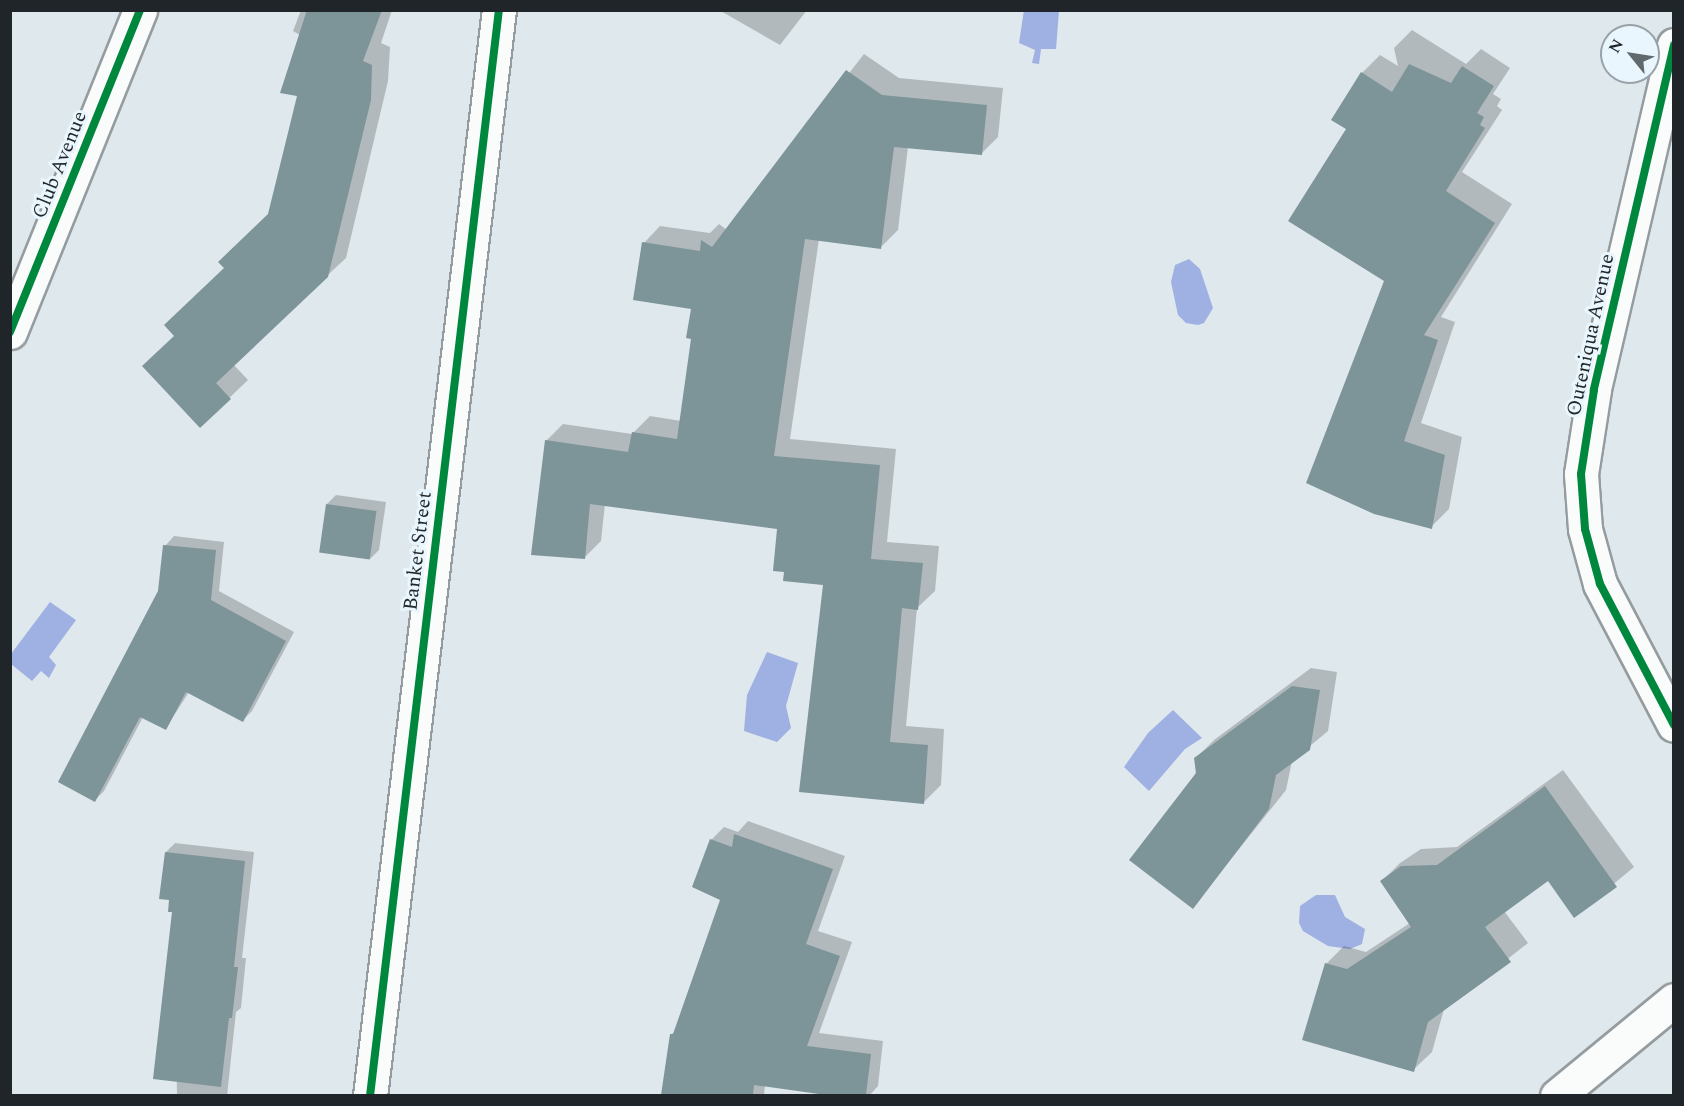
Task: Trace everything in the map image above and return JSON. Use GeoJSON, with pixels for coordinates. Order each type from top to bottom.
{"type":"FeatureCollection","features":[{"type":"Feature","properties":{"kind":"street","name":"Club Avenue"},"geometry":{"type":"LineString","coordinates":[[10,333],[140,10]]}},
{"type":"Feature","properties":{"kind":"street","name":"Banket Street"},"geometry":{"type":"LineString","coordinates":[[370,1095],[499,10]]}},
{"type":"Feature","properties":{"kind":"street","name":"Outeniqua Avenue"},"geometry":{"type":"LineString","coordinates":[[1674,45],[1597,379],[1581,474],[1585,530],[1600,584],[1674,725]]}},
{"type":"Feature","properties":{"kind":"street"},"geometry":{"type":"LineString","coordinates":[[1557,1095],[1674,1000]]}},
{"type":"Feature","properties":{"kind":"water"},"geometry":{"type":"Polygon","coordinates":[[[1024,10],[1059,11],[1056,49],[1041,49],[1039,64],[1032,63],[1035,50],[1019,43],[1024,10]]]}},
{"type":"Feature","properties":{"kind":"water"},"geometry":{"type":"Polygon","coordinates":[[[1189,259],[1200,269],[1213,308],[1204,323],[1198,325],[1186,323],[1178,315],[1171,282],[1175,265],[1189,259]]]}},
{"type":"Feature","properties":{"kind":"water"},"geometry":{"type":"Polygon","coordinates":[[[50,602],[76,620],[49,657],[56,665],[49,678],[41,671],[32,681],[11,664],[11,654],[50,602]]]}},
{"type":"Feature","properties":{"kind":"water"},"geometry":{"type":"Polygon","coordinates":[[[767,652],[798,663],[786,706],[791,728],[777,742],[744,731],[747,695],[767,652]]]}},
{"type":"Feature","properties":{"kind":"water"},"geometry":{"type":"Polygon","coordinates":[[[1173,710],[1202,738],[1185,749],[1149,791],[1124,767],[1148,733],[1173,710]]]}},
{"type":"Feature","properties":{"kind":"water"},"geometry":{"type":"Polygon","coordinates":[[[1316,895],[1335,895],[1345,917],[1365,929],[1362,944],[1350,949],[1328,946],[1303,931],[1299,923],[1300,906],[1316,895]]]}},
{"type":"Feature","properties":{"kind":"building"},"geometry":{"type":"Polygon","coordinates":[[[307,10],[382,10],[363,61],[372,65],[371,100],[328,277],[216,383],[231,399],[200,428],[142,366],[174,336],[164,325],[224,268],[218,262],[268,214],[297,96],[280,93],[307,10]]]}},
{"type":"Feature","properties":{"kind":"building"},"geometry":{"type":"Polygon","coordinates":[[[1409,64],[1451,83],[1462,66],[1494,86],[1477,113],[1484,117],[1480,125],[1485,128],[1446,191],[1495,223],[1424,335],[1438,340],[1404,441],[1445,455],[1432,529],[1374,514],[1306,483],[1384,281],[1288,221],[1346,129],[1331,120],[1361,72],[1392,92],[1409,64]]]}},
{"type":"Feature","properties":{"kind":"building"},"geometry":{"type":"Polygon","coordinates":[[[846,70],[882,95],[987,105],[982,155],[894,147],[881,249],[805,239],[774,456],[880,465],[871,559],[923,563],[918,610],[902,608],[890,742],[928,745],[924,804],[799,792],[823,585],[783,581],[784,572],[773,571],[777,529],[590,504],[585,559],[531,555],[545,440],[628,452],[632,432],[677,439],[691,339],[686,338],[691,309],[633,300],[642,242],[700,251],[701,240],[712,247],[846,70]]]}},
{"type":"Feature","properties":{"kind":"building"},"geometry":{"type":"Polygon","coordinates":[[[326,504],[377,511],[370,560],[319,553],[326,504]]]}},
{"type":"Feature","properties":{"kind":"building"},"geometry":{"type":"Polygon","coordinates":[[[163,545],[216,550],[211,600],[286,641],[243,722],[186,692],[166,730],[140,717],[95,802],[58,782],[158,591],[163,545]]]}},
{"type":"Feature","properties":{"kind":"building"},"geometry":{"type":"Polygon","coordinates":[[[1292,686],[1320,690],[1310,750],[1276,775],[1269,809],[1193,909],[1129,860],[1196,773],[1194,758],[1292,686]]]}},
{"type":"Feature","properties":{"kind":"building"},"geometry":{"type":"Polygon","coordinates":[[[1545,786],[1617,887],[1574,918],[1548,881],[1485,927],[1511,962],[1428,1022],[1414,1072],[1302,1040],[1325,963],[1347,969],[1411,927],[1380,881],[1401,866],[1437,865],[1545,786]]]}},
{"type":"Feature","properties":{"kind":"building"},"geometry":{"type":"Polygon","coordinates":[[[734,834],[833,869],[806,944],[840,956],[807,1046],[871,1054],[866,1095],[826,1095],[754,1085],[753,1095],[661,1095],[670,1034],[673,1034],[720,900],[692,887],[710,839],[732,847],[734,834]]]}},
{"type":"Feature","properties":{"kind":"building"},"geometry":{"type":"Polygon","coordinates":[[[165,852],[245,861],[234,967],[238,967],[221,1087],[153,1079],[172,912],[168,912],[169,900],[159,899],[165,852]]]}},
{"type":"Feature","properties":{"kind":"cycle path"},"geometry":{"type":"LineString","coordinates":[[10,332],[140,10]]}},
{"type":"Feature","properties":{"kind":"cycle path"},"geometry":{"type":"LineString","coordinates":[[370,1096],[499,10]]}},
{"type":"Feature","properties":{"kind":"cycle path"},"geometry":{"type":"LineString","coordinates":[[1674,45],[1594,390],[1581,474],[1585,529],[1600,584],[1674,725]]}}]}
